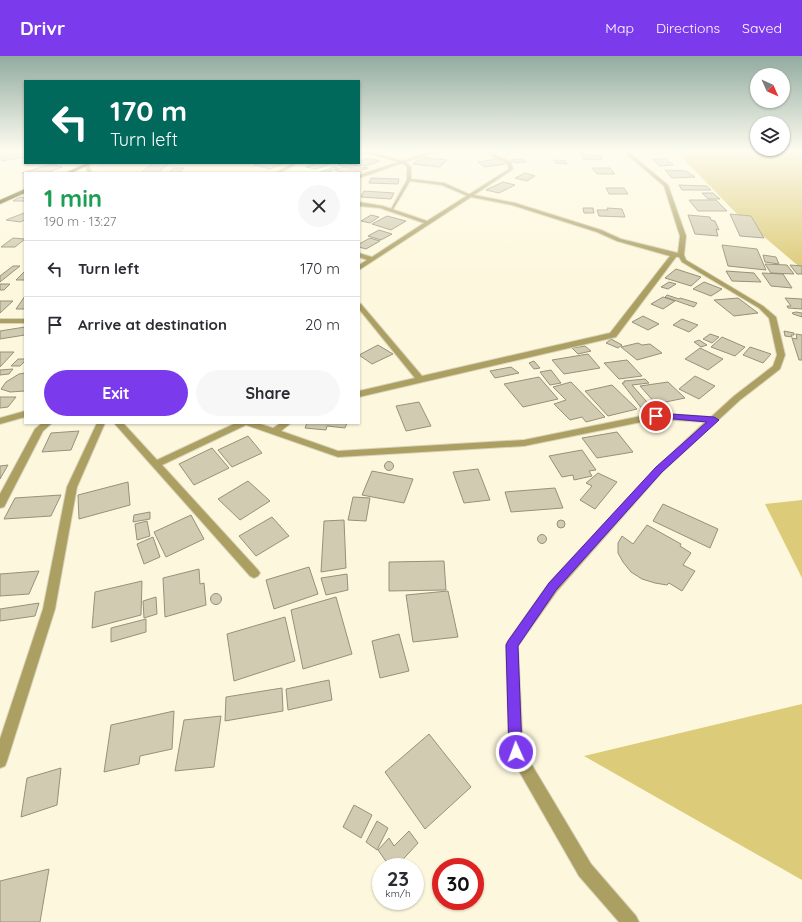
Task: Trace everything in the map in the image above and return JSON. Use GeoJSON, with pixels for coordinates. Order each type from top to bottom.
{"type":"FeatureCollection","features":[{"type":"Feature","properties":{"kind":"highway"},"geometry":{"type":"LineString","coordinates":[[0,202],[24,191]]}},
{"type":"Feature","properties":{"kind":"street"},"geometry":{"type":"LineString","coordinates":[[360,267],[428,222],[479,190]]}},
{"type":"Feature","properties":{"kind":"street"},"geometry":{"type":"LineString","coordinates":[[360,394],[613,334],[677,255],[683,236],[668,190]]}},
{"type":"Feature","properties":{"kind":"street"},"geometry":{"type":"LineString","coordinates":[[471,196],[513,204],[599,230],[619,240],[677,255],[696,269],[721,282],[761,307],[772,317],[781,355],[777,367],[765,375],[659,470],[558,581],[512,645],[516,752],[585,870],[630,922]]}},
{"type":"Feature","properties":{"kind":"street"},"geometry":{"type":"LineString","coordinates":[[360,204],[391,210],[428,222]]}},
{"type":"Feature","properties":{"kind":"street"},"geometry":{"type":"LineString","coordinates":[[360,255],[371,259]]}},
{"type":"Feature","properties":{"kind":"street"},"geometry":{"type":"LineString","coordinates":[[360,306],[420,379]]}},
{"type":"Feature","properties":{"kind":"street"},"geometry":{"type":"LineString","coordinates":[[0,421],[24,414]]}},
{"type":"Feature","properties":{"kind":"street"},"geometry":{"type":"LineString","coordinates":[[251,424],[338,454],[524,443],[656,416],[714,420]]}},
{"type":"Feature","properties":{"kind":"street"},"geometry":{"type":"LineString","coordinates":[[0,504],[39,429],[46,424]]}},
{"type":"Feature","properties":{"kind":"street"},"geometry":{"type":"LineString","coordinates":[[0,761],[49,609],[72,487],[101,424]]}},
{"type":"Feature","properties":{"kind":"street"},"geometry":{"type":"LineString","coordinates":[[119,424],[254,573]]}},
{"type":"Feature","properties":{"kind":"street"},"geometry":{"type":"LineString","coordinates":[[156,464],[241,424]]}},
{"type":"Feature","properties":{"kind":"street"},"geometry":{"type":"LineString","coordinates":[[274,432],[286,424]]}},
{"type":"Feature","properties":{"kind":"lane"},"geometry":{"type":"LineString","coordinates":[[391,210],[403,190]]}},
{"type":"Feature","properties":{"kind":"lane"},"geometry":{"type":"LineString","coordinates":[[458,190],[471,196]]}},
{"type":"Feature","properties":{"kind":"lane"},"geometry":{"type":"LineString","coordinates":[[0,321],[24,322]]}},
{"type":"Feature","properties":{"kind":"shaded area"},"geometry":{"type":"Polygon","coordinates":[[[714,190],[802,190],[802,269],[736,213],[714,190]]]}},
{"type":"Feature","properties":{"kind":"shaded area"},"geometry":{"type":"Polygon","coordinates":[[[802,500],[802,578],[765,504],[802,500]]]}},
{"type":"Feature","properties":{"kind":"shaded area"},"geometry":{"type":"Polygon","coordinates":[[[802,704],[802,880],[584,756],[802,704]]]}},
{"type":"Feature","properties":{"kind":"building"},"geometry":{"type":"Polygon","coordinates":[[[488,190],[504,190],[499,193],[488,190]]]}},
{"type":"Feature","properties":{"kind":"building"},"geometry":{"type":"Polygon","coordinates":[[[607,190],[626,190],[628,194],[609,194],[607,190]]]}},
{"type":"Feature","properties":{"kind":"building"},"geometry":{"type":"Polygon","coordinates":[[[364,191],[394,193],[391,199],[361,197],[364,191]]]}},
{"type":"Feature","properties":{"kind":"building"},"geometry":{"type":"Polygon","coordinates":[[[702,193],[713,193],[720,199],[708,199],[702,193]]]}},
{"type":"Feature","properties":{"kind":"building"},"geometry":{"type":"Polygon","coordinates":[[[20,197],[24,198],[24,201],[13,201],[20,197]]]}},
{"type":"Feature","properties":{"kind":"building"},"geometry":{"type":"Polygon","coordinates":[[[689,200],[716,200],[727,211],[698,211],[689,200]]]}},
{"type":"Feature","properties":{"kind":"building"},"geometry":{"type":"Polygon","coordinates":[[[583,208],[593,208],[594,213],[584,213],[583,208]]]}},
{"type":"Feature","properties":{"kind":"building"},"geometry":{"type":"Polygon","coordinates":[[[607,208],[622,209],[625,217],[599,216],[597,210],[608,210],[607,208]]]}},
{"type":"Feature","properties":{"kind":"building"},"geometry":{"type":"Polygon","coordinates":[[[24,213],[24,220],[20,222],[6,220],[24,213]]]}},
{"type":"Feature","properties":{"kind":"building"},"geometry":{"type":"Polygon","coordinates":[[[730,214],[751,216],[764,238],[740,236],[730,214]]]}},
{"type":"Feature","properties":{"kind":"building"},"geometry":{"type":"Polygon","coordinates":[[[371,215],[379,217],[370,223],[361,221],[371,215]]]}},
{"type":"Feature","properties":{"kind":"building"},"geometry":{"type":"Polygon","coordinates":[[[688,215],[710,217],[711,220],[715,221],[719,230],[716,229],[718,236],[695,234],[688,215]]]}},
{"type":"Feature","properties":{"kind":"building"},"geometry":{"type":"Polygon","coordinates":[[[387,216],[406,221],[391,230],[372,224],[387,216]]]}},
{"type":"Feature","properties":{"kind":"building"},"geometry":{"type":"Polygon","coordinates":[[[379,230],[392,234],[381,240],[368,236],[379,230]]]}},
{"type":"Feature","properties":{"kind":"building"},"geometry":{"type":"Polygon","coordinates":[[[13,238],[24,239],[15,247],[1,247],[13,238]]]}},
{"type":"Feature","properties":{"kind":"building"},"geometry":{"type":"Polygon","coordinates":[[[370,238],[380,241],[366,249],[360,247],[360,243],[370,238]]]}},
{"type":"Feature","properties":{"kind":"building"},"geometry":{"type":"Polygon","coordinates":[[[722,245],[757,249],[766,270],[728,266],[722,245]]]}},
{"type":"Feature","properties":{"kind":"building"},"geometry":{"type":"Polygon","coordinates":[[[763,255],[776,257],[779,264],[765,262],[763,255]]]}},
{"type":"Feature","properties":{"kind":"building"},"geometry":{"type":"Polygon","coordinates":[[[765,264],[787,265],[794,274],[771,273],[765,264]]]}},
{"type":"Feature","properties":{"kind":"building"},"geometry":{"type":"Polygon","coordinates":[[[790,265],[802,266],[802,274],[797,274],[790,265]]]}},
{"type":"Feature","properties":{"kind":"building"},"geometry":{"type":"Polygon","coordinates":[[[13,266],[20,266],[0,282],[0,276],[13,266]]]}},
{"type":"Feature","properties":{"kind":"building"},"geometry":{"type":"Polygon","coordinates":[[[676,269],[701,277],[691,286],[665,278],[676,269]]]}},
{"type":"Feature","properties":{"kind":"building"},"geometry":{"type":"Polygon","coordinates":[[[726,271],[754,273],[761,282],[732,281],[726,271]]]}},
{"type":"Feature","properties":{"kind":"building"},"geometry":{"type":"Polygon","coordinates":[[[24,272],[24,280],[16,280],[24,272]]]}},
{"type":"Feature","properties":{"kind":"building"},"geometry":{"type":"Polygon","coordinates":[[[762,273],[783,274],[792,288],[771,286],[762,273]]]}},
{"type":"Feature","properties":{"kind":"building"},"geometry":{"type":"Polygon","coordinates":[[[669,282],[676,284],[668,289],[661,287],[669,282]]]}},
{"type":"Feature","properties":{"kind":"building"},"geometry":{"type":"Polygon","coordinates":[[[704,282],[722,289],[711,296],[693,289],[704,282]]]}},
{"type":"Feature","properties":{"kind":"building"},"geometry":{"type":"Polygon","coordinates":[[[0,284],[10,284],[4,290],[0,290],[0,284]]]}},
{"type":"Feature","properties":{"kind":"building"},"geometry":{"type":"Polygon","coordinates":[[[667,295],[697,303],[694,307],[665,297],[667,295]]]}},
{"type":"Feature","properties":{"kind":"building"},"geometry":{"type":"Polygon","coordinates":[[[24,297],[24,309],[16,309],[24,297]]]}},
{"type":"Feature","properties":{"kind":"building"},"geometry":{"type":"Polygon","coordinates":[[[663,297],[675,301],[663,309],[651,304],[663,297]]]}},
{"type":"Feature","properties":{"kind":"building"},"geometry":{"type":"Polygon","coordinates":[[[738,298],[758,313],[734,316],[714,300],[738,298]]]}},
{"type":"Feature","properties":{"kind":"building"},"geometry":{"type":"Polygon","coordinates":[[[785,298],[802,299],[802,309],[788,308],[787,306],[791,306],[785,298]]]}},
{"type":"Feature","properties":{"kind":"building"},"geometry":{"type":"Polygon","coordinates":[[[0,301],[13,301],[0,313],[0,301]]]}},
{"type":"Feature","properties":{"kind":"building"},"geometry":{"type":"Polygon","coordinates":[[[792,313],[802,313],[802,317],[792,313]]]}},
{"type":"Feature","properties":{"kind":"building"},"geometry":{"type":"Polygon","coordinates":[[[643,316],[659,324],[648,330],[632,322],[643,316]]]}},
{"type":"Feature","properties":{"kind":"building"},"geometry":{"type":"Polygon","coordinates":[[[682,319],[698,325],[689,332],[673,325],[682,319]]]}},
{"type":"Feature","properties":{"kind":"building"},"geometry":{"type":"Polygon","coordinates":[[[24,327],[24,335],[0,339],[0,331],[24,327]]]}},
{"type":"Feature","properties":{"kind":"building"},"geometry":{"type":"Polygon","coordinates":[[[784,331],[794,333],[794,335],[791,335],[792,337],[785,336],[784,331]]]}},
{"type":"Feature","properties":{"kind":"building"},"geometry":{"type":"Polygon","coordinates":[[[710,334],[719,337],[712,343],[703,339],[710,334]]]}},
{"type":"Feature","properties":{"kind":"building"},"geometry":{"type":"Polygon","coordinates":[[[796,334],[802,335],[802,360],[799,360],[792,338],[797,339],[796,334]]]}},
{"type":"Feature","properties":{"kind":"building"},"geometry":{"type":"Polygon","coordinates":[[[722,337],[745,347],[735,356],[711,347],[722,337]]]}},
{"type":"Feature","properties":{"kind":"building"},"geometry":{"type":"Polygon","coordinates":[[[611,339],[622,345],[618,348],[606,343],[611,339]]]}},
{"type":"Feature","properties":{"kind":"building"},"geometry":{"type":"Polygon","coordinates":[[[699,340],[707,345],[701,347],[694,342],[699,340]]]}},
{"type":"Feature","properties":{"kind":"building"},"geometry":{"type":"Polygon","coordinates":[[[638,343],[642,345],[650,344],[662,353],[637,360],[621,347],[638,343]]]}},
{"type":"Feature","properties":{"kind":"building"},"geometry":{"type":"Polygon","coordinates":[[[378,345],[393,354],[372,364],[360,354],[378,345]]]}},
{"type":"Feature","properties":{"kind":"building"},"geometry":{"type":"Polygon","coordinates":[[[585,346],[591,351],[578,354],[572,348],[585,346]]]}},
{"type":"Feature","properties":{"kind":"building"},"geometry":{"type":"Polygon","coordinates":[[[750,347],[771,354],[763,363],[743,355],[750,347]]]}},
{"type":"Feature","properties":{"kind":"building"},"geometry":{"type":"Polygon","coordinates":[[[700,348],[723,359],[708,370],[685,359],[700,348]]]}},
{"type":"Feature","properties":{"kind":"building"},"geometry":{"type":"Polygon","coordinates":[[[0,352],[14,352],[0,367],[0,352]]]}},
{"type":"Feature","properties":{"kind":"building"},"geometry":{"type":"Polygon","coordinates":[[[588,354],[600,368],[564,374],[552,360],[588,354]]]}},
{"type":"Feature","properties":{"kind":"building"},"geometry":{"type":"Polygon","coordinates":[[[18,359],[24,359],[24,362],[20,366],[11,366],[18,359]]]}},
{"type":"Feature","properties":{"kind":"building"},"geometry":{"type":"Polygon","coordinates":[[[627,360],[642,376],[619,379],[604,363],[627,360]]]}},
{"type":"Feature","properties":{"kind":"building"},"geometry":{"type":"Polygon","coordinates":[[[534,361],[540,368],[534,369],[529,363],[534,361]]]}},
{"type":"Feature","properties":{"kind":"building"},"geometry":{"type":"Polygon","coordinates":[[[511,367],[519,373],[495,378],[490,371],[511,367]]]}},
{"type":"Feature","properties":{"kind":"building"},"geometry":{"type":"Polygon","coordinates":[[[13,369],[9,374],[0,375],[0,370],[13,369]]]}},
{"type":"Feature","properties":{"kind":"building"},"geometry":{"type":"Polygon","coordinates":[[[551,370],[561,383],[550,385],[540,372],[551,370]]]}},
{"type":"Feature","properties":{"kind":"building"},"geometry":{"type":"Polygon","coordinates":[[[24,373],[24,391],[10,392],[1,389],[6,382],[19,374],[24,373]]]}},
{"type":"Feature","properties":{"kind":"building"},"geometry":{"type":"Polygon","coordinates":[[[695,376],[715,386],[699,399],[679,389],[695,376]]]}},
{"type":"Feature","properties":{"kind":"building"},"geometry":{"type":"Polygon","coordinates":[[[539,377],[558,399],[523,407],[504,384],[539,377]]]}},
{"type":"Feature","properties":{"kind":"building"},"geometry":{"type":"Polygon","coordinates":[[[645,379],[649,383],[632,385],[653,409],[643,410],[622,383],[624,383],[624,381],[645,379]]]}},
{"type":"Feature","properties":{"kind":"building"},"geometry":{"type":"Polygon","coordinates":[[[571,382],[605,417],[586,422],[582,417],[570,420],[554,404],[566,400],[553,387],[571,382]]]}},
{"type":"Feature","properties":{"kind":"building"},"geometry":{"type":"Polygon","coordinates":[[[668,382],[685,398],[656,404],[640,386],[668,382]]]}},
{"type":"Feature","properties":{"kind":"building"},"geometry":{"type":"Polygon","coordinates":[[[612,385],[637,409],[608,416],[585,391],[612,385]]]}},
{"type":"Feature","properties":{"kind":"building"},"geometry":{"type":"Polygon","coordinates":[[[0,397],[16,397],[8,407],[0,408],[0,397]]]}},
{"type":"Feature","properties":{"kind":"building"},"geometry":{"type":"Polygon","coordinates":[[[419,402],[431,426],[406,431],[396,406],[419,402]]]}},
{"type":"Feature","properties":{"kind":"building"},"geometry":{"type":"Polygon","coordinates":[[[307,424],[347,424],[345,428],[327,426],[326,430],[305,428],[307,424]]]}},
{"type":"Feature","properties":{"kind":"building"},"geometry":{"type":"Polygon","coordinates":[[[79,431],[71,450],[42,452],[51,433],[79,431]]]}},
{"type":"Feature","properties":{"kind":"building"},"geometry":{"type":"Polygon","coordinates":[[[617,432],[633,452],[597,458],[582,438],[617,432]]]}},
{"type":"Feature","properties":{"kind":"building"},"geometry":{"type":"Polygon","coordinates":[[[248,436],[262,453],[232,467],[218,450],[248,436]]]}},
{"type":"Feature","properties":{"kind":"building"},"geometry":{"type":"Polygon","coordinates":[[[212,448],[229,468],[194,485],[179,464],[212,448]]]}},
{"type":"Feature","properties":{"kind":"building"},"geometry":{"type":"Polygon","coordinates":[[[582,450],[596,470],[589,471],[592,476],[574,480],[573,475],[562,477],[549,456],[582,450]]]}},
{"type":"Feature","properties":{"kind":"building"},"geometry":{"type":"Polygon","coordinates":[[[389,461],[394,466],[389,471],[384,466],[389,461]]]}},
{"type":"Feature","properties":{"kind":"building"},"geometry":{"type":"Polygon","coordinates":[[[8,465],[0,479],[0,466],[8,465]]]}},
{"type":"Feature","properties":{"kind":"building"},"geometry":{"type":"Polygon","coordinates":[[[478,469],[490,500],[464,503],[453,472],[478,469]]]}},
{"type":"Feature","properties":{"kind":"building"},"geometry":{"type":"Polygon","coordinates":[[[372,471],[413,479],[404,503],[362,495],[372,471]]]}},
{"type":"Feature","properties":{"kind":"building"},"geometry":{"type":"Polygon","coordinates":[[[598,473],[617,482],[595,509],[580,500],[592,486],[586,483],[598,473]]]}},
{"type":"Feature","properties":{"kind":"building"},"geometry":{"type":"Polygon","coordinates":[[[248,481],[270,501],[240,520],[218,499],[248,481]]]}},
{"type":"Feature","properties":{"kind":"building"},"geometry":{"type":"Polygon","coordinates":[[[128,482],[130,505],[79,519],[78,495],[128,482]]]}},
{"type":"Feature","properties":{"kind":"building"},"geometry":{"type":"Polygon","coordinates":[[[555,488],[563,508],[511,512],[505,492],[555,488]]]}},
{"type":"Feature","properties":{"kind":"building"},"geometry":{"type":"Polygon","coordinates":[[[61,495],[51,516],[4,519],[15,498],[61,495]]]}},
{"type":"Feature","properties":{"kind":"building"},"geometry":{"type":"Polygon","coordinates":[[[353,497],[370,498],[366,521],[348,520],[353,497]]]}},
{"type":"Feature","properties":{"kind":"building"},"geometry":{"type":"Polygon","coordinates":[[[663,504],[718,529],[710,548],[653,521],[663,504]]]}},
{"type":"Feature","properties":{"kind":"building"},"geometry":{"type":"Polygon","coordinates":[[[150,512],[150,519],[133,522],[134,515],[150,512]]]}},
{"type":"Feature","properties":{"kind":"building"},"geometry":{"type":"Polygon","coordinates":[[[191,515],[204,539],[166,557],[154,532],[191,515]]]}},
{"type":"Feature","properties":{"kind":"building"},"geometry":{"type":"Polygon","coordinates":[[[272,517],[289,536],[256,556],[239,536],[272,517]]]}},
{"type":"Feature","properties":{"kind":"building"},"geometry":{"type":"Polygon","coordinates":[[[344,520],[346,568],[321,572],[324,521],[344,520]]]}},
{"type":"Feature","properties":{"kind":"building"},"geometry":{"type":"Polygon","coordinates":[[[561,520],[564,521],[564,527],[561,528],[558,527],[557,524],[558,521],[561,520]]]}},
{"type":"Feature","properties":{"kind":"building"},"geometry":{"type":"Polygon","coordinates":[[[147,521],[150,536],[137,540],[135,524],[147,521]]]}},
{"type":"Feature","properties":{"kind":"building"},"geometry":{"type":"Polygon","coordinates":[[[647,525],[681,544],[680,546],[691,553],[683,565],[695,571],[682,591],[669,583],[667,585],[642,579],[631,572],[618,553],[618,543],[622,536],[633,544],[647,525]]]}},
{"type":"Feature","properties":{"kind":"building"},"geometry":{"type":"Polygon","coordinates":[[[540,535],[544,535],[546,539],[544,543],[540,543],[538,541],[538,537],[540,535]]]}},
{"type":"Feature","properties":{"kind":"building"},"geometry":{"type":"Polygon","coordinates":[[[153,537],[160,557],[144,564],[137,544],[153,537]]]}},
{"type":"Feature","properties":{"kind":"building"},"geometry":{"type":"Polygon","coordinates":[[[444,561],[446,590],[389,591],[389,562],[444,561]]]}},
{"type":"Feature","properties":{"kind":"building"},"geometry":{"type":"Polygon","coordinates":[[[309,567],[318,594],[274,609],[266,580],[309,567]]]}},
{"type":"Feature","properties":{"kind":"building"},"geometry":{"type":"Polygon","coordinates":[[[199,569],[200,584],[204,583],[206,605],[165,617],[163,578],[199,569]]]}},
{"type":"Feature","properties":{"kind":"building"},"geometry":{"type":"Polygon","coordinates":[[[39,571],[29,594],[0,596],[0,574],[39,571]]]}},
{"type":"Feature","properties":{"kind":"building"},"geometry":{"type":"Polygon","coordinates":[[[347,574],[348,590],[326,595],[321,578],[347,574]]]}},
{"type":"Feature","properties":{"kind":"building"},"geometry":{"type":"Polygon","coordinates":[[[142,581],[141,615],[92,628],[95,592],[142,581]]]}},
{"type":"Feature","properties":{"kind":"building"},"geometry":{"type":"Polygon","coordinates":[[[448,591],[458,637],[413,642],[406,595],[448,591]]]}},
{"type":"Feature","properties":{"kind":"building"},"geometry":{"type":"Polygon","coordinates":[[[216,593],[220,595],[222,599],[220,603],[216,605],[212,603],[210,599],[212,595],[216,593]]]}},
{"type":"Feature","properties":{"kind":"building"},"geometry":{"type":"Polygon","coordinates":[[[156,597],[157,614],[144,618],[143,601],[156,597]]]}},
{"type":"Feature","properties":{"kind":"building"},"geometry":{"type":"Polygon","coordinates":[[[336,597],[352,654],[303,669],[291,610],[336,597]]]}},
{"type":"Feature","properties":{"kind":"building"},"geometry":{"type":"Polygon","coordinates":[[[39,603],[35,616],[0,621],[0,609],[39,603]]]}},
{"type":"Feature","properties":{"kind":"building"},"geometry":{"type":"Polygon","coordinates":[[[285,617],[295,661],[234,681],[227,634],[285,617]]]}},
{"type":"Feature","properties":{"kind":"building"},"geometry":{"type":"Polygon","coordinates":[[[146,619],[146,632],[111,642],[111,628],[146,619]]]}},
{"type":"Feature","properties":{"kind":"building"},"geometry":{"type":"Polygon","coordinates":[[[399,634],[409,671],[380,678],[372,641],[399,634]]]}},
{"type":"Feature","properties":{"kind":"building"},"geometry":{"type":"Polygon","coordinates":[[[329,680],[332,700],[288,710],[286,689],[329,680]]]}},
{"type":"Feature","properties":{"kind":"building"},"geometry":{"type":"Polygon","coordinates":[[[282,688],[283,711],[225,721],[226,697],[282,688]]]}},
{"type":"Feature","properties":{"kind":"building"},"geometry":{"type":"Polygon","coordinates":[[[174,711],[172,749],[140,756],[139,764],[104,772],[111,725],[174,711]]]}},
{"type":"Feature","properties":{"kind":"building"},"geometry":{"type":"Polygon","coordinates":[[[221,716],[214,767],[175,771],[184,720],[221,716]]]}},
{"type":"Feature","properties":{"kind":"building"},"geometry":{"type":"Polygon","coordinates":[[[429,734],[471,787],[425,829],[385,772],[429,734]]]}},
{"type":"Feature","properties":{"kind":"building"},"geometry":{"type":"Polygon","coordinates":[[[61,768],[57,805],[21,817],[27,778],[61,768]]]}},
{"type":"Feature","properties":{"kind":"building"},"geometry":{"type":"Polygon","coordinates":[[[354,805],[372,815],[361,838],[343,827],[354,805]]]}},
{"type":"Feature","properties":{"kind":"building"},"geometry":{"type":"Polygon","coordinates":[[[377,821],[388,828],[377,850],[366,842],[377,821]]]}},
{"type":"Feature","properties":{"kind":"building"},"geometry":{"type":"Polygon","coordinates":[[[409,831],[418,843],[404,858],[384,858],[378,850],[389,838],[394,846],[409,831]]]}},
{"type":"Feature","properties":{"kind":"building"},"geometry":{"type":"Polygon","coordinates":[[[49,869],[40,922],[0,922],[0,881],[49,869]]]}},
{"type":"Feature","properties":{"kind":"route"},"geometry":{"type":"LineString","coordinates":[[516,752],[512,645],[553,587],[659,470],[714,420],[656,416]]}}]}
